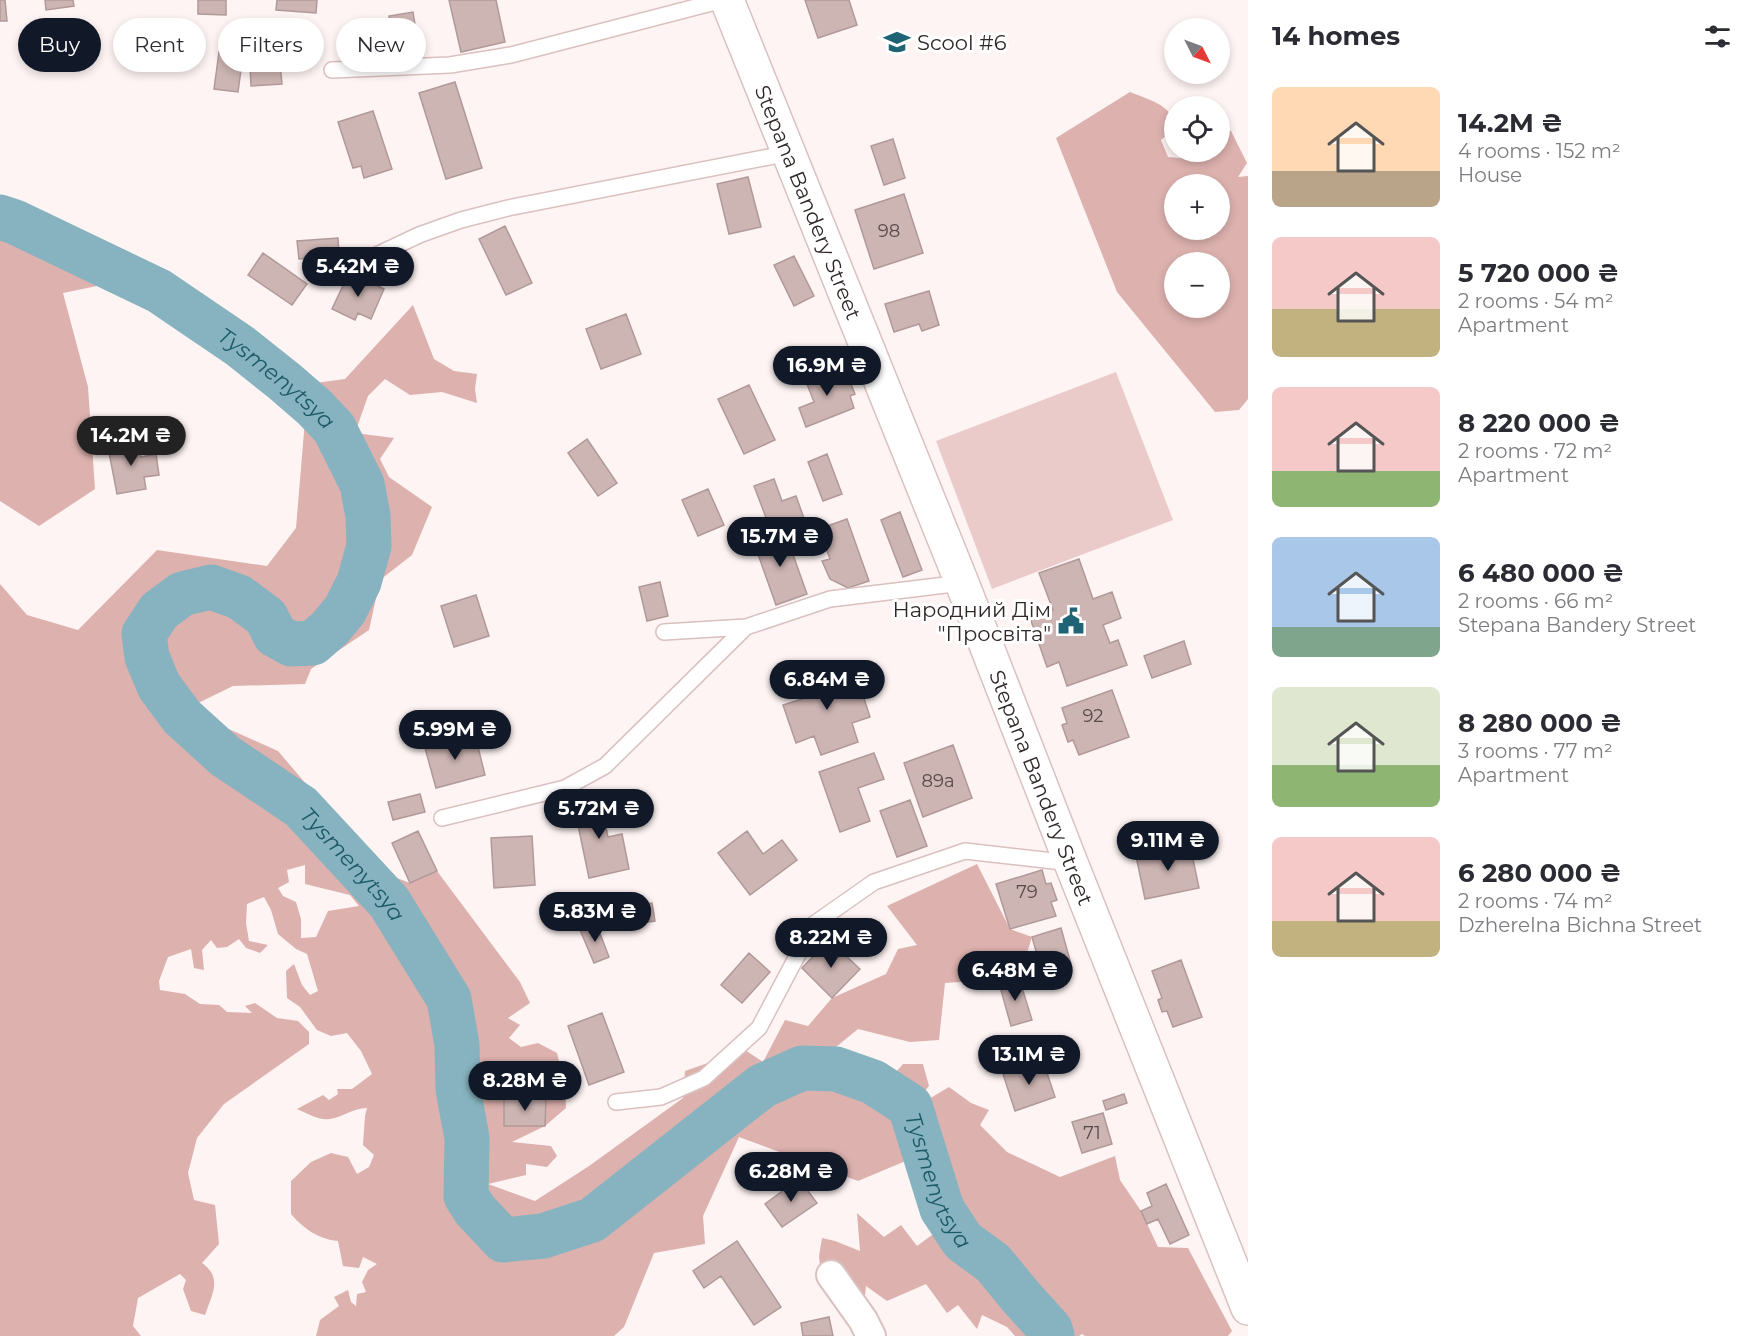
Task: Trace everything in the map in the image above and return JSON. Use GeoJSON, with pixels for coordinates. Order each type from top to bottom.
{"type":"FeatureCollection","features":[{"type":"Feature","properties":{"kind":"main road","name":"Stepana Bandery Street"},"geometry":{"type":"LineString","coordinates":[[727,0],[962,583],[1248,1308]]}},
{"type":"Feature","properties":{"kind":"street"},"geometry":{"type":"LineString","coordinates":[[831,1275],[863,1320],[871,1336]]}},
{"type":"Feature","properties":{"kind":"lane"},"geometry":{"type":"LineString","coordinates":[[332,70],[450,65],[511,55],[723,0]]}},
{"type":"Feature","properties":{"kind":"lane"},"geometry":{"type":"LineString","coordinates":[[341,272],[419,236],[461,220],[508,208],[789,153]]}},
{"type":"Feature","properties":{"kind":"lane"},"geometry":{"type":"LineString","coordinates":[[664,632],[746,627],[830,599],[962,583]]}},
{"type":"Feature","properties":{"kind":"lane"},"geometry":{"type":"LineString","coordinates":[[442,818],[565,788],[605,766],[746,627]]}},
{"type":"Feature","properties":{"kind":"lane"},"geometry":{"type":"LineString","coordinates":[[616,1102],[662,1097],[704,1078],[759,1028],[814,924],[874,882],[965,851],[1071,863]]}},
{"type":"Feature","properties":{"kind":"shaded area"},"geometry":{"type":"Polygon","coordinates":[[[1130,92],[1164,107],[1164,137],[1161,140],[1164,147],[1164,162],[1230,162],[1230,131],[1247,163],[1238,177],[1248,176],[1248,399],[1239,410],[1215,412],[1117,292],[1056,138],[1130,92]]]}},
{"type":"Feature","properties":{"kind":"shaded area"},"geometry":{"type":"Polygon","coordinates":[[[0,228],[116,282],[63,293],[88,387],[95,489],[39,526],[0,501],[0,228]]]}},
{"type":"Feature","properties":{"kind":"shaded area"},"geometry":{"type":"Polygon","coordinates":[[[413,305],[434,359],[454,371],[477,374],[475,389],[477,403],[442,392],[410,395],[385,379],[368,396],[355,433],[394,438],[380,459],[389,477],[432,507],[412,555],[380,580],[369,630],[311,669],[305,684],[233,686],[192,706],[222,726],[278,751],[381,872],[410,883],[437,871],[520,982],[530,1003],[508,1018],[520,1025],[509,1038],[521,1047],[538,1043],[557,1053],[565,1087],[566,1108],[545,1126],[512,1142],[551,1146],[557,1156],[547,1167],[526,1164],[526,1175],[488,1184],[535,1201],[589,1166],[683,1098],[685,1071],[745,1050],[763,1062],[785,1020],[808,1026],[832,998],[886,974],[898,949],[917,945],[887,906],[977,864],[1010,929],[1032,937],[1019,978],[945,983],[939,1040],[910,1042],[858,1029],[825,1056],[877,1094],[903,1064],[923,1064],[929,1086],[907,1112],[949,1087],[971,1103],[989,1110],[980,1125],[1007,1152],[1060,1177],[1115,1156],[1120,1180],[1141,1211],[1158,1247],[1188,1248],[1232,1331],[1228,1336],[1085,1336],[1082,1334],[1079,1336],[1015,1336],[1007,1327],[982,1315],[977,1329],[958,1305],[947,1313],[926,1284],[887,1301],[866,1286],[864,1305],[821,1275],[819,1256],[822,1238],[860,1251],[857,1213],[884,1237],[901,1225],[917,1246],[936,1232],[908,1160],[858,1181],[739,1137],[703,1216],[705,1244],[654,1253],[624,1327],[614,1336],[316,1336],[320,1320],[339,1306],[334,1297],[348,1290],[351,1302],[356,1306],[357,1294],[366,1292],[362,1282],[368,1270],[377,1264],[363,1257],[359,1268],[343,1266],[338,1241],[312,1232],[291,1214],[291,1181],[311,1162],[331,1153],[348,1157],[357,1174],[369,1167],[374,1155],[363,1145],[367,1108],[326,1119],[297,1109],[323,1095],[329,1100],[338,1094],[337,1089],[352,1089],[372,1074],[361,1051],[347,1033],[331,1036],[317,1030],[300,1007],[287,998],[286,971],[294,964],[302,985],[310,995],[318,991],[307,954],[296,949],[278,934],[271,910],[264,897],[247,904],[246,923],[249,941],[268,945],[260,953],[246,948],[239,939],[227,947],[217,948],[211,940],[202,950],[204,970],[194,968],[191,949],[168,957],[159,981],[160,990],[185,994],[200,1004],[219,1005],[227,1012],[252,1013],[245,1006],[255,1003],[277,1018],[298,1021],[309,1032],[309,1044],[224,1104],[197,1138],[188,1173],[194,1200],[215,1205],[219,1244],[202,1263],[212,1274],[214,1281],[213,1293],[205,1315],[191,1311],[183,1289],[186,1280],[180,1274],[138,1298],[133,1326],[141,1336],[0,1336],[0,584],[27,615],[78,630],[157,550],[267,566],[296,528],[308,384],[345,379],[413,305]],[[305,865],[287,870],[289,882],[278,888],[283,896],[296,902],[301,919],[301,938],[316,937],[328,911],[359,906],[350,895],[305,884],[305,865]]]}},
{"type":"Feature","properties":{"kind":"shaded area"},"geometry":{"type":"Polygon","coordinates":[[[1116,372],[1173,520],[992,589],[936,441],[1116,372]]]}},
{"type":"Feature","properties":{"kind":"building"},"geometry":{"type":"Polygon","coordinates":[[[0,0],[5,0],[7,21],[0,21],[0,0]]]}},
{"type":"Feature","properties":{"kind":"building"},"geometry":{"type":"Polygon","coordinates":[[[45,0],[73,0],[74,6],[46,10],[45,0]]]}},
{"type":"Feature","properties":{"kind":"building"},"geometry":{"type":"Polygon","coordinates":[[[198,0],[226,0],[226,15],[198,14],[198,0]]]}},
{"type":"Feature","properties":{"kind":"building"},"geometry":{"type":"Polygon","coordinates":[[[277,0],[317,0],[316,13],[276,10],[277,0]]]}},
{"type":"Feature","properties":{"kind":"building"},"geometry":{"type":"Polygon","coordinates":[[[449,0],[496,0],[505,42],[461,52],[449,0]]]}},
{"type":"Feature","properties":{"kind":"building"},"geometry":{"type":"Polygon","coordinates":[[[805,0],[849,0],[857,25],[818,38],[805,0]]]}},
{"type":"Feature","properties":{"kind":"building"},"geometry":{"type":"Polygon","coordinates":[[[413,12],[414,18],[389,18],[389,16],[413,12]]]}},
{"type":"Feature","properties":{"kind":"building"},"geometry":{"type":"Polygon","coordinates":[[[218,59],[218,72],[241,72],[238,92],[214,89],[218,59]]]}},
{"type":"Feature","properties":{"kind":"building"},"geometry":{"type":"Polygon","coordinates":[[[250,72],[281,72],[282,84],[251,86],[250,72]]]}},
{"type":"Feature","properties":{"kind":"building"},"geometry":{"type":"Polygon","coordinates":[[[455,82],[482,168],[446,179],[419,93],[455,82]]]}},
{"type":"Feature","properties":{"kind":"building"},"geometry":{"type":"Polygon","coordinates":[[[373,111],[392,169],[364,178],[361,166],[353,168],[338,122],[373,111]]]}},
{"type":"Feature","properties":{"kind":"building"},"geometry":{"type":"Polygon","coordinates":[[[893,139],[905,178],[884,185],[871,146],[893,139]]]}},
{"type":"Feature","properties":{"kind":"building"},"geometry":{"type":"Polygon","coordinates":[[[748,177],[761,227],[729,234],[717,184],[748,177]]]}},
{"type":"Feature","properties":{"kind":"building"},"geometry":{"type":"Polygon","coordinates":[[[904,194],[923,253],[874,269],[855,210],[904,194]]]}},
{"type":"Feature","properties":{"kind":"building"},"geometry":{"type":"Polygon","coordinates":[[[505,226],[532,283],[506,295],[479,239],[505,226]]]}},
{"type":"Feature","properties":{"kind":"building"},"geometry":{"type":"Polygon","coordinates":[[[338,238],[339,256],[299,259],[297,241],[338,238]]]}},
{"type":"Feature","properties":{"kind":"building"},"geometry":{"type":"Polygon","coordinates":[[[263,253],[307,284],[292,305],[248,275],[263,253]]]}},
{"type":"Feature","properties":{"kind":"building"},"geometry":{"type":"Polygon","coordinates":[[[794,256],[814,296],[794,306],[774,265],[794,256]]]}},
{"type":"Feature","properties":{"kind":"building"},"geometry":{"type":"Polygon","coordinates":[[[349,273],[384,289],[371,319],[358,313],[355,320],[332,309],[349,273]]]}},
{"type":"Feature","properties":{"kind":"building"},"geometry":{"type":"Polygon","coordinates":[[[929,291],[939,325],[922,331],[919,324],[894,332],[885,304],[929,291]]]}},
{"type":"Feature","properties":{"kind":"building"},"geometry":{"type":"Polygon","coordinates":[[[626,314],[641,354],[601,369],[586,329],[626,314]]]}},
{"type":"Feature","properties":{"kind":"building"},"geometry":{"type":"Polygon","coordinates":[[[838,366],[844,381],[849,379],[855,394],[850,396],[854,408],[806,427],[799,408],[814,402],[805,379],[838,366]]]}},
{"type":"Feature","properties":{"kind":"building"},"geometry":{"type":"Polygon","coordinates":[[[749,385],[775,440],[744,454],[718,399],[749,385]]]}},
{"type":"Feature","properties":{"kind":"building"},"geometry":{"type":"Polygon","coordinates":[[[587,439],[617,483],[598,496],[568,453],[587,439]]]}},
{"type":"Feature","properties":{"kind":"building"},"geometry":{"type":"Polygon","coordinates":[[[138,442],[141,457],[156,454],[159,475],[144,477],[146,489],[117,494],[108,447],[138,442]]]}},
{"type":"Feature","properties":{"kind":"building"},"geometry":{"type":"Polygon","coordinates":[[[827,454],[842,494],[823,501],[808,462],[827,454]]]}},
{"type":"Feature","properties":{"kind":"building"},"geometry":{"type":"Polygon","coordinates":[[[774,479],[782,501],[796,496],[806,524],[773,536],[754,486],[774,479]]]}},
{"type":"Feature","properties":{"kind":"building"},"geometry":{"type":"Polygon","coordinates":[[[708,489],[724,525],[698,536],[682,500],[708,489]]]}},
{"type":"Feature","properties":{"kind":"building"},"geometry":{"type":"Polygon","coordinates":[[[900,512],[922,570],[903,577],[881,520],[900,512]]]}},
{"type":"Feature","properties":{"kind":"building"},"geometry":{"type":"Polygon","coordinates":[[[847,519],[869,581],[848,588],[830,579],[822,561],[830,559],[819,529],[847,519]]]}},
{"type":"Feature","properties":{"kind":"building"},"geometry":{"type":"Polygon","coordinates":[[[785,532],[807,594],[776,605],[754,543],[785,532]]]}},
{"type":"Feature","properties":{"kind":"building","name":"Народний Дім \"Просвіта\""},"geometry":{"type":"Polygon","coordinates":[[[1079,559],[1093,599],[1112,592],[1121,618],[1103,625],[1110,643],[1118,640],[1127,665],[1067,686],[1059,662],[1047,667],[1030,618],[1053,610],[1039,573],[1079,559]]]}},
{"type":"Feature","properties":{"kind":"building"},"geometry":{"type":"Polygon","coordinates":[[[660,582],[668,616],[647,621],[639,587],[660,582]]]}},
{"type":"Feature","properties":{"kind":"building"},"geometry":{"type":"Polygon","coordinates":[[[476,595],[489,636],[454,647],[441,606],[476,595]]]}},
{"type":"Feature","properties":{"kind":"building"},"geometry":{"type":"Polygon","coordinates":[[[1184,641],[1191,664],[1152,678],[1144,656],[1184,641]]]}},
{"type":"Feature","properties":{"kind":"building"},"geometry":{"type":"Polygon","coordinates":[[[833,668],[839,686],[858,680],[870,717],[852,723],[858,742],[821,755],[814,736],[796,743],[783,705],[802,699],[795,680],[833,668]]]}},
{"type":"Feature","properties":{"kind":"building"},"geometry":{"type":"Polygon","coordinates":[[[1112,690],[1129,737],[1079,755],[1073,740],[1068,742],[1062,725],[1067,723],[1062,708],[1112,690]]]}},
{"type":"Feature","properties":{"kind":"building"},"geometry":{"type":"Polygon","coordinates":[[[475,735],[485,775],[436,788],[425,748],[475,735]]]}},
{"type":"Feature","properties":{"kind":"building"},"geometry":{"type":"Polygon","coordinates":[[[953,745],[972,798],[923,817],[904,763],[953,745]]]}},
{"type":"Feature","properties":{"kind":"building"},"geometry":{"type":"Polygon","coordinates":[[[874,753],[884,779],[858,788],[870,821],[840,832],[819,772],[874,753]]]}},
{"type":"Feature","properties":{"kind":"building"},"geometry":{"type":"Polygon","coordinates":[[[420,794],[425,812],[393,820],[388,802],[420,794]]]}},
{"type":"Feature","properties":{"kind":"building"},"geometry":{"type":"Polygon","coordinates":[[[599,795],[608,837],[622,834],[629,869],[589,878],[573,801],[599,795]]]}},
{"type":"Feature","properties":{"kind":"building"},"geometry":{"type":"Polygon","coordinates":[[[910,800],[927,846],[897,857],[880,811],[910,800]]]}},
{"type":"Feature","properties":{"kind":"building"},"geometry":{"type":"Polygon","coordinates":[[[418,831],[437,871],[410,883],[392,843],[418,831]]]}},
{"type":"Feature","properties":{"kind":"building"},"geometry":{"type":"Polygon","coordinates":[[[747,831],[763,854],[782,840],[797,860],[750,895],[718,853],[747,831]]]}},
{"type":"Feature","properties":{"kind":"building"},"geometry":{"type":"Polygon","coordinates":[[[532,836],[535,885],[494,888],[491,838],[532,836]]]}},
{"type":"Feature","properties":{"kind":"building"},"geometry":{"type":"Polygon","coordinates":[[[1190,845],[1199,888],[1145,899],[1136,856],[1190,845]]]}},
{"type":"Feature","properties":{"kind":"building"},"geometry":{"type":"Polygon","coordinates":[[[1042,870],[1046,884],[1051,883],[1057,900],[1051,902],[1056,916],[1010,929],[996,884],[1042,870]]]}},
{"type":"Feature","properties":{"kind":"building"},"geometry":{"type":"Polygon","coordinates":[[[652,903],[655,921],[617,926],[615,909],[652,903]]]}},
{"type":"Feature","properties":{"kind":"building"},"geometry":{"type":"Polygon","coordinates":[[[596,923],[609,957],[594,963],[580,930],[596,923]]]}},
{"type":"Feature","properties":{"kind":"building"},"geometry":{"type":"Polygon","coordinates":[[[1061,928],[1071,964],[1042,972],[1032,937],[1061,928]]]}},
{"type":"Feature","properties":{"kind":"building"},"geometry":{"type":"Polygon","coordinates":[[[829,940],[860,969],[832,998],[802,968],[829,940]]]}},
{"type":"Feature","properties":{"kind":"building"},"geometry":{"type":"Polygon","coordinates":[[[749,953],[770,972],[742,1003],[721,985],[749,953]]]}},
{"type":"Feature","properties":{"kind":"building"},"geometry":{"type":"Polygon","coordinates":[[[1181,960],[1202,1017],[1173,1027],[1167,1011],[1162,1012],[1158,1000],[1162,998],[1152,971],[1181,960]]]}},
{"type":"Feature","properties":{"kind":"building"},"geometry":{"type":"Polygon","coordinates":[[[1019,978],[1032,1020],[1011,1026],[999,983],[1019,978]]]}},
{"type":"Feature","properties":{"kind":"building"},"geometry":{"type":"Polygon","coordinates":[[[602,1013],[624,1072],[589,1085],[568,1026],[602,1013]]]}},
{"type":"Feature","properties":{"kind":"building"},"geometry":{"type":"Polygon","coordinates":[[[1043,1061],[1055,1097],[1015,1111],[1003,1074],[1043,1061]]]}},
{"type":"Feature","properties":{"kind":"building"},"geometry":{"type":"Polygon","coordinates":[[[1124,1094],[1127,1103],[1106,1110],[1103,1101],[1124,1094]]]}},
{"type":"Feature","properties":{"kind":"building"},"geometry":{"type":"Polygon","coordinates":[[[504,1099],[546,1099],[545,1126],[504,1126],[504,1099]]]}},
{"type":"Feature","properties":{"kind":"building"},"geometry":{"type":"Polygon","coordinates":[[[1103,1113],[1112,1144],[1082,1153],[1072,1122],[1103,1113]]]}},
{"type":"Feature","properties":{"kind":"building"},"geometry":{"type":"Polygon","coordinates":[[[799,1179],[817,1203],[782,1227],[765,1204],[799,1179]]]}},
{"type":"Feature","properties":{"kind":"building"},"geometry":{"type":"Polygon","coordinates":[[[1166,1184],[1189,1235],[1170,1244],[1158,1219],[1147,1224],[1141,1211],[1152,1206],[1147,1193],[1166,1184]]]}},
{"type":"Feature","properties":{"kind":"building"},"geometry":{"type":"Polygon","coordinates":[[[737,1241],[781,1307],[754,1325],[721,1276],[704,1288],[693,1271],[737,1241]]]}},
{"type":"Feature","properties":{"kind":"building"},"geometry":{"type":"Polygon","coordinates":[[[829,1317],[833,1336],[803,1336],[801,1323],[829,1317]]]}},
{"type":"Feature","properties":{"kind":"waterway","name":"Tysmenytsya"},"geometry":{"type":"LineString","coordinates":[[0,217],[159,291],[240,346],[314,407],[334,428],[362,484],[368,516],[369,546],[359,582],[345,610],[313,643],[291,644],[275,635],[266,617],[239,597],[211,587],[182,594],[159,611],[144,634],[147,657],[159,686],[182,717],[225,756],[301,807],[389,902],[449,999],[457,1045],[458,1089],[467,1138],[466,1196],[475,1210],[503,1240],[543,1236],[592,1220],[762,1086],[802,1068],[836,1069],[873,1082],[910,1106],[942,1209],[963,1241],[993,1263],[1050,1329],[1052,1336]]}},
{"type":"Feature","properties":{"kind":"place","name":"Scool #6"},"geometry":{"type":"Point","coordinates":[897,42]}},
{"type":"Feature","properties":{"kind":"place","name":"Народний Дім \"Просвіта\""},"geometry":{"type":"Point","coordinates":[1071,621]}}]}
